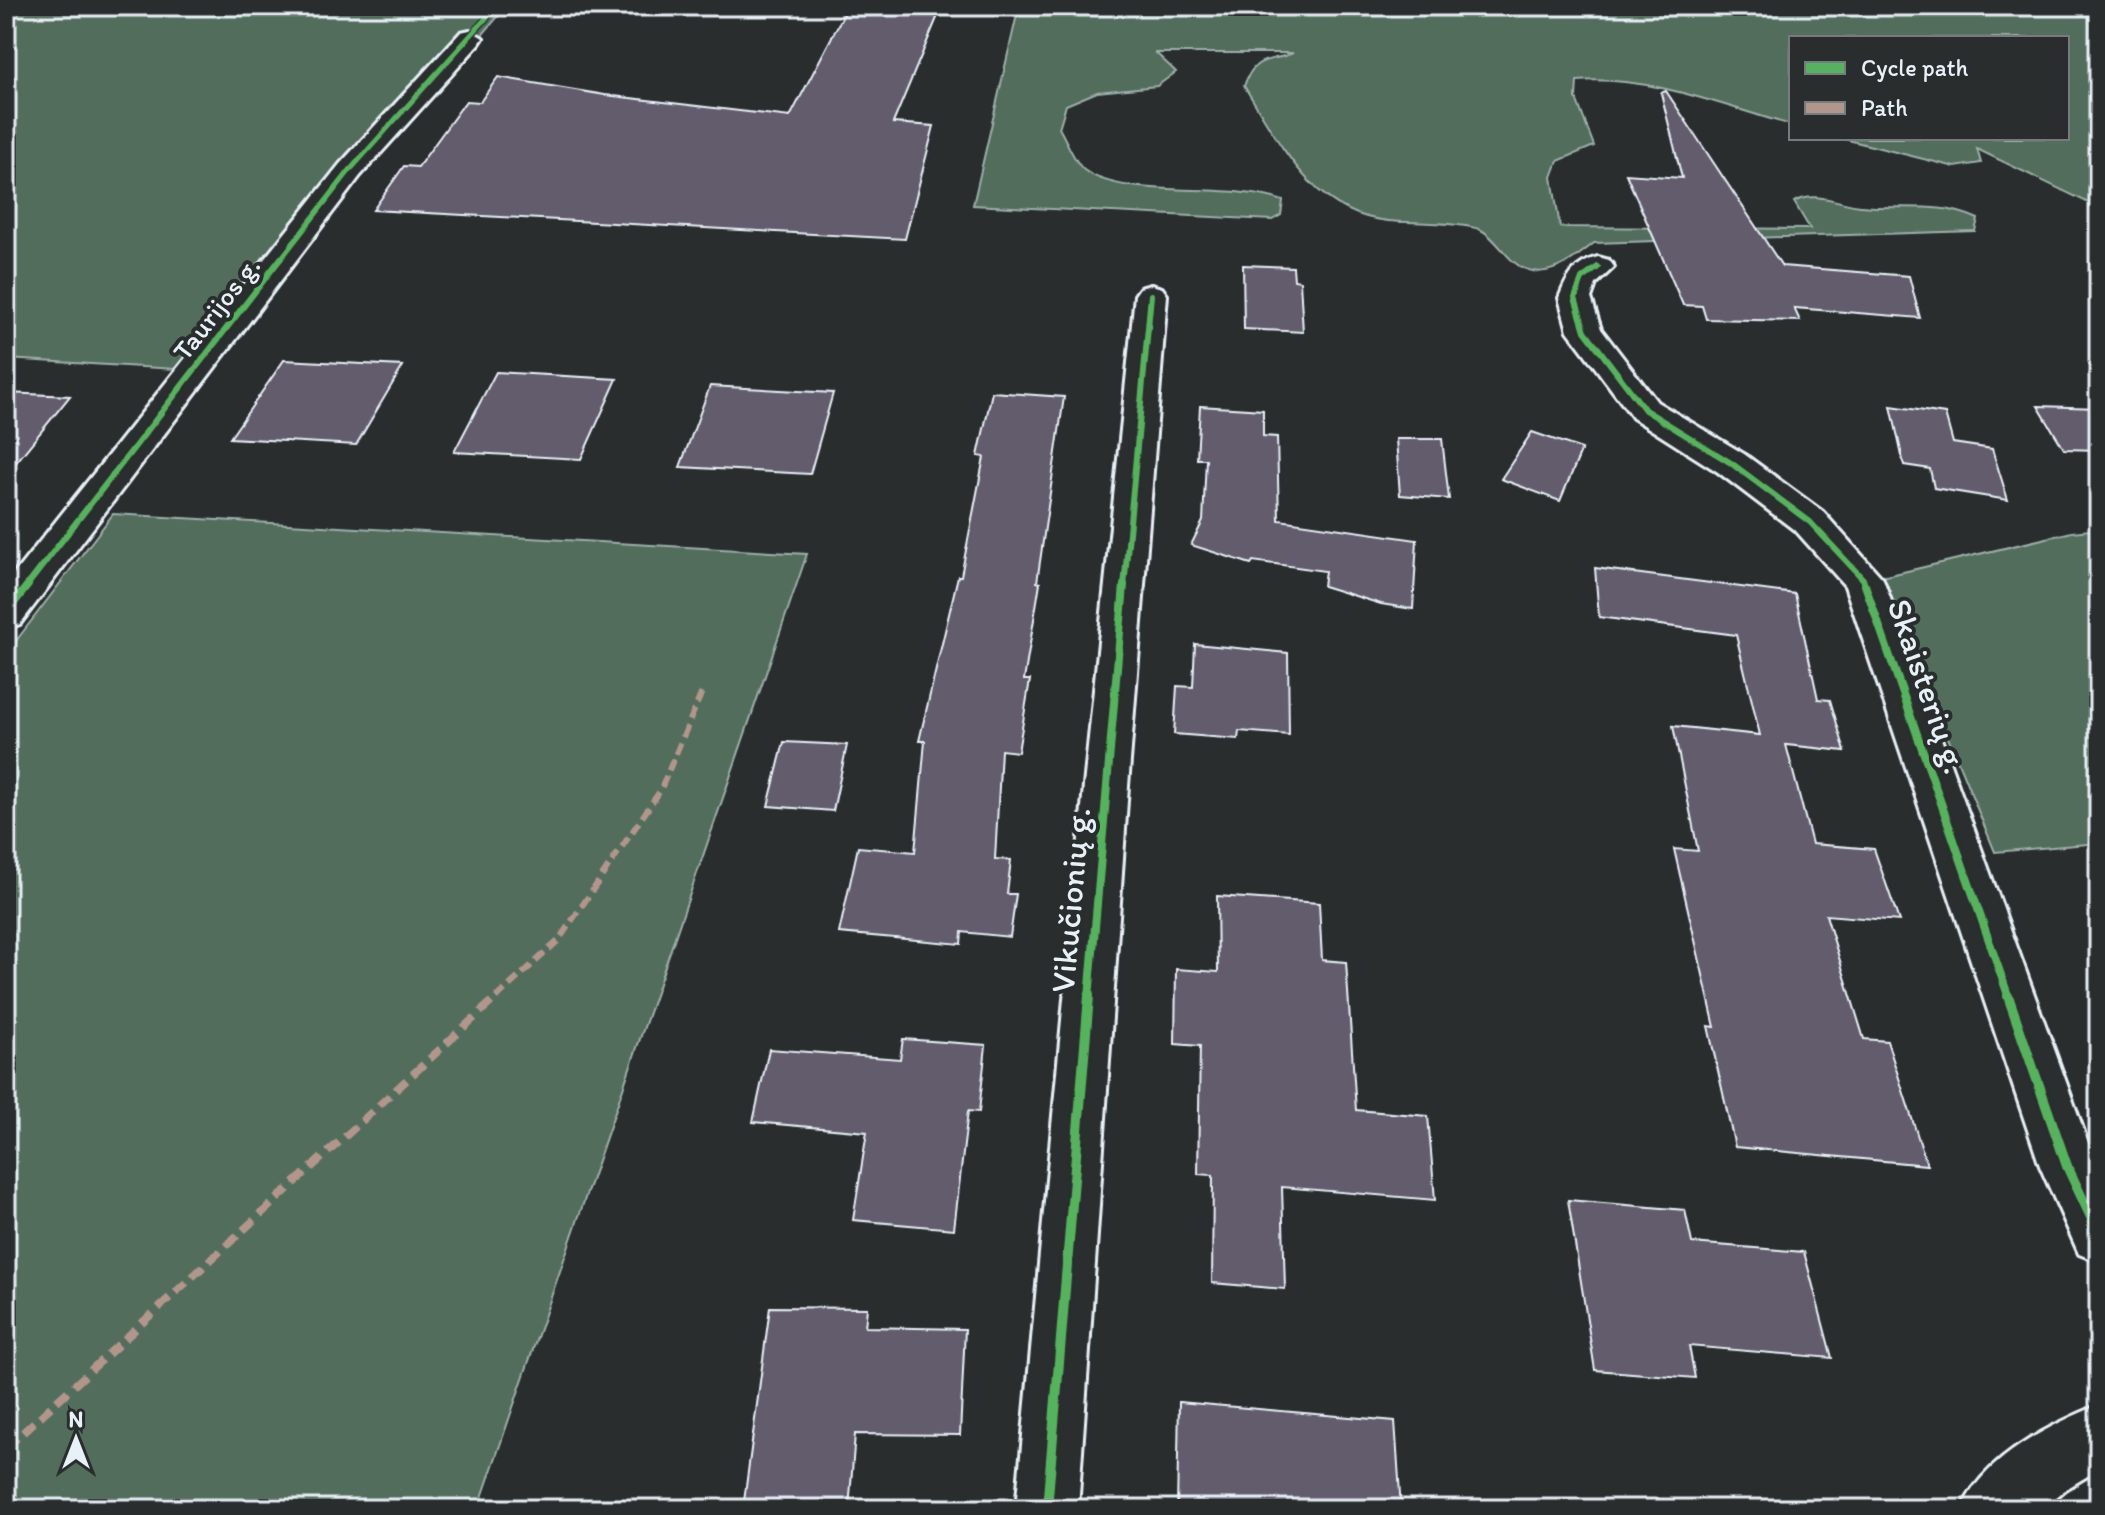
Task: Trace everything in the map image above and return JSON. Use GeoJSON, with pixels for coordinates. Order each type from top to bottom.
{"type":"FeatureCollection","features":[{"type":"Feature","properties":{"kind":"street","name":"Taurijos g."},"geometry":{"type":"LineString","coordinates":[[6,613],[350,170],[470,38]]}},
{"type":"Feature","properties":{"kind":"street","name":"Skaisterių g."},"geometry":{"type":"LineString","coordinates":[[1598,267],[1582,279],[1575,298],[1585,331],[1645,410],[1731,463],[1810,522],[1863,579],[2067,1166],[2099,1234]]}},
{"type":"Feature","properties":{"kind":"street","name":"Vikučionių g."},"geometry":{"type":"LineString","coordinates":[[1047,1509],[1104,802],[1151,295]]}},
{"type":"Feature","properties":{"kind":"street"},"geometry":{"type":"LineString","coordinates":[[1993,1509],[2044,1467],[2099,1435]]}},
{"type":"Feature","properties":{"kind":"green space"},"geometry":{"type":"Polygon","coordinates":[[[6,6],[507,6],[319,226],[210,371],[6,359],[6,6]]]}},
{"type":"Feature","properties":{"kind":"green space"},"geometry":{"type":"Polygon","coordinates":[[[1019,6],[2099,6],[2099,208],[1977,149],[1981,163],[1955,167],[1848,140],[2069,140],[2069,36],[1789,36],[1789,124],[1658,87],[1604,80],[1577,81],[1576,98],[1594,146],[1558,161],[1552,177],[1560,227],[1810,229],[1794,202],[1811,197],[1861,206],[1950,210],[1978,219],[1975,231],[1594,243],[1557,268],[1535,272],[1514,262],[1489,235],[1479,229],[1362,216],[1319,191],[1286,152],[1244,86],[1258,64],[1293,53],[1156,53],[1176,72],[1157,86],[1097,92],[1066,105],[1059,128],[1080,166],[1102,179],[1152,188],[1261,195],[1283,201],[1281,215],[1272,220],[973,205],[1019,6]]]}},
{"type":"Feature","properties":{"kind":"green space"},"geometry":{"type":"Polygon","coordinates":[[[113,514],[807,554],[478,1509],[6,1509],[6,654],[113,514]]]}},
{"type":"Feature","properties":{"kind":"green space"},"geometry":{"type":"Polygon","coordinates":[[[2099,529],[2099,843],[1995,852],[1882,577],[2072,532],[2099,529]]]}},
{"type":"Feature","properties":{"kind":"building"},"geometry":{"type":"Polygon","coordinates":[[[848,6],[942,6],[893,123],[934,126],[905,239],[373,210],[404,166],[418,167],[466,101],[480,102],[498,77],[605,95],[790,117],[848,6]]]}},
{"type":"Feature","properties":{"kind":"building"},"geometry":{"type":"Polygon","coordinates":[[[1666,91],[1782,266],[1909,276],[1920,318],[1794,308],[1800,321],[1706,319],[1702,306],[1683,305],[1626,174],[1682,178],[1661,93],[1666,91]]]}},
{"type":"Feature","properties":{"kind":"building"},"geometry":{"type":"Polygon","coordinates":[[[1243,265],[1293,267],[1294,280],[1300,281],[1303,332],[1244,329],[1243,265]]]}},
{"type":"Feature","properties":{"kind":"building"},"geometry":{"type":"Polygon","coordinates":[[[284,360],[403,366],[356,445],[230,438],[284,360]]]}},
{"type":"Feature","properties":{"kind":"building"},"geometry":{"type":"Polygon","coordinates":[[[496,372],[617,379],[581,459],[454,452],[496,372]]]}},
{"type":"Feature","properties":{"kind":"building"},"geometry":{"type":"Polygon","coordinates":[[[710,386],[833,393],[810,474],[680,467],[710,386]]]}},
{"type":"Feature","properties":{"kind":"building"},"geometry":{"type":"Polygon","coordinates":[[[992,392],[1064,397],[1024,680],[1030,680],[1018,752],[1001,750],[995,859],[1011,860],[1007,894],[1016,894],[1010,937],[962,932],[961,944],[839,933],[858,847],[915,852],[925,741],[919,741],[958,576],[961,576],[984,457],[978,456],[992,392]]]}},
{"type":"Feature","properties":{"kind":"building"},"geometry":{"type":"Polygon","coordinates":[[[6,393],[70,396],[6,475],[6,393]]]}},
{"type":"Feature","properties":{"kind":"building"},"geometry":{"type":"Polygon","coordinates":[[[1200,406],[1263,410],[1263,436],[1277,437],[1279,520],[1417,540],[1413,609],[1381,604],[1323,586],[1325,571],[1253,561],[1251,564],[1191,545],[1203,521],[1206,459],[1197,459],[1200,406]]]}},
{"type":"Feature","properties":{"kind":"building"},"geometry":{"type":"Polygon","coordinates":[[[1891,406],[1945,414],[1953,443],[1992,449],[2008,500],[1934,488],[1930,469],[1904,465],[1891,406]]]}},
{"type":"Feature","properties":{"kind":"building"},"geometry":{"type":"Polygon","coordinates":[[[2038,406],[2099,408],[2099,450],[2064,449],[2038,406]]]}},
{"type":"Feature","properties":{"kind":"building"},"geometry":{"type":"Polygon","coordinates":[[[1532,432],[1582,449],[1560,501],[1501,479],[1532,432]]]}},
{"type":"Feature","properties":{"kind":"building"},"geometry":{"type":"Polygon","coordinates":[[[1396,439],[1442,439],[1449,499],[1400,495],[1396,439]]]}},
{"type":"Feature","properties":{"kind":"building"},"geometry":{"type":"Polygon","coordinates":[[[1595,568],[1795,594],[1818,699],[1830,700],[1845,751],[1786,745],[1812,844],[1874,849],[1899,921],[1826,915],[1864,1039],[1887,1041],[1927,1165],[1735,1147],[1708,1026],[1715,1027],[1674,849],[1698,851],[1673,726],[1760,735],[1736,635],[1599,617],[1595,568]]]}},
{"type":"Feature","properties":{"kind":"building"},"geometry":{"type":"Polygon","coordinates":[[[1195,644],[1288,653],[1289,735],[1239,731],[1238,739],[1174,734],[1177,686],[1193,687],[1195,644]]]}},
{"type":"Feature","properties":{"kind":"building"},"geometry":{"type":"Polygon","coordinates":[[[784,742],[847,745],[833,811],[768,806],[784,742]]]}},
{"type":"Feature","properties":{"kind":"building"},"geometry":{"type":"Polygon","coordinates":[[[1217,896],[1319,903],[1322,960],[1346,962],[1356,1110],[1428,1116],[1435,1200],[1282,1187],[1285,1289],[1212,1283],[1213,1175],[1198,1174],[1200,1046],[1175,1044],[1176,969],[1218,972],[1217,896]]]}},
{"type":"Feature","properties":{"kind":"building"},"geometry":{"type":"Polygon","coordinates":[[[903,1039],[986,1045],[979,1112],[968,1111],[954,1229],[853,1220],[867,1132],[753,1122],[769,1049],[900,1059],[903,1039]]]}},
{"type":"Feature","properties":{"kind":"building"},"geometry":{"type":"Polygon","coordinates":[[[1568,1200],[1685,1210],[1692,1243],[1804,1252],[1832,1358],[1689,1346],[1695,1378],[1595,1370],[1568,1200]]]}},
{"type":"Feature","properties":{"kind":"building"},"geometry":{"type":"Polygon","coordinates":[[[770,1307],[867,1308],[865,1327],[965,1329],[960,1435],[855,1434],[849,1509],[743,1509],[770,1307]]]}},
{"type":"Feature","properties":{"kind":"building"},"geometry":{"type":"Polygon","coordinates":[[[1179,1402],[1395,1421],[1401,1509],[1177,1509],[1179,1402]]]}},
{"type":"Feature","properties":{"kind":"marked path"},"geometry":{"type":"LineString","coordinates":[[6,1448],[558,941],[660,791],[702,692]]}},
{"type":"Feature","properties":{"kind":"cycle path"},"geometry":{"type":"LineString","coordinates":[[6,613],[350,170],[497,6]]}},
{"type":"Feature","properties":{"kind":"cycle path"},"geometry":{"type":"LineString","coordinates":[[1598,267],[1582,279],[1575,298],[1585,331],[1645,410],[1731,463],[1810,522],[1863,579],[2067,1166],[2099,1234]]}},
{"type":"Feature","properties":{"kind":"cycle path"},"geometry":{"type":"LineString","coordinates":[[1047,1509],[1106,786],[1151,295]]}}]}
